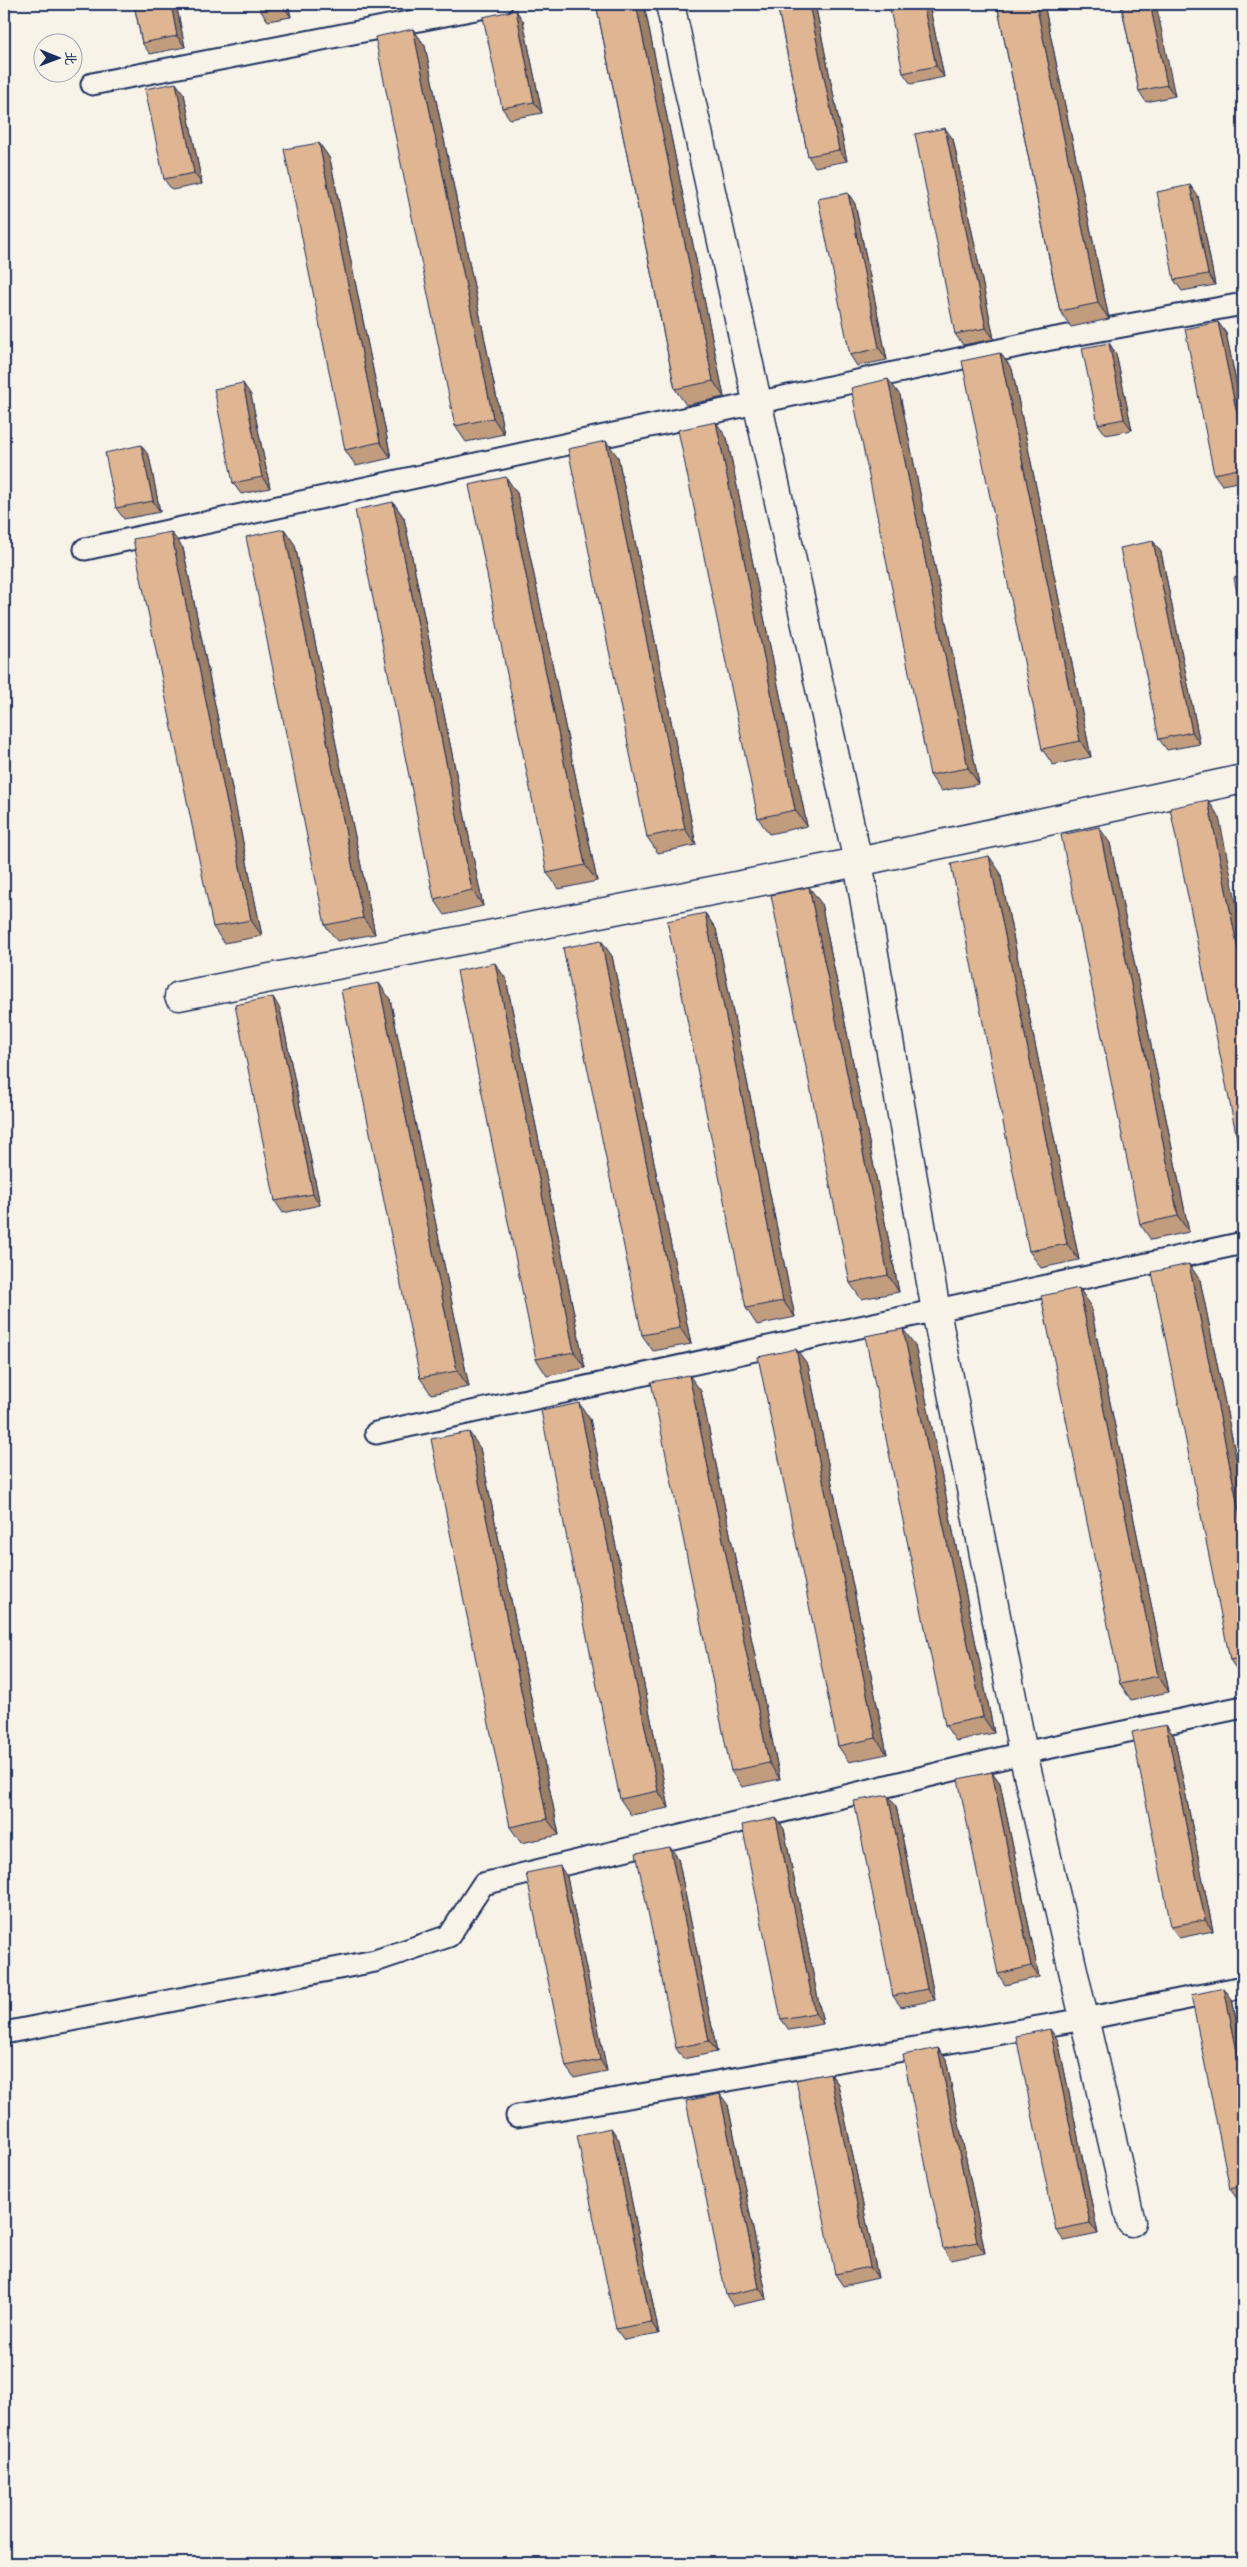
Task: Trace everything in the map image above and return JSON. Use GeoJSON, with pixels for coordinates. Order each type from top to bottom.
{"type":"FeatureCollection","features":[{"type":"Feature","properties":{"kind":"street"},"geometry":{"type":"LineString","coordinates":[[670,4],[858,862],[936,1311],[1023,1753],[1131,2222]]}},
{"type":"Feature","properties":{"kind":"street"},"geometry":{"type":"LineString","coordinates":[[179,996],[858,862],[1243,779]]}},
{"type":"Feature","properties":{"kind":"lane"},"geometry":{"type":"LineString","coordinates":[[92,84],[501,4]]}},
{"type":"Feature","properties":{"kind":"lane"},"geometry":{"type":"LineString","coordinates":[[86,549],[1046,340],[1243,304]]}},
{"type":"Feature","properties":{"kind":"lane"},"geometry":{"type":"LineString","coordinates":[[376,1433],[1243,1243]]}},
{"type":"Feature","properties":{"kind":"lane"},"geometry":{"type":"LineString","coordinates":[[4,2033],[375,1961],[449,1936],[483,1884],[1023,1753],[1243,1707]]}},
{"type":"Feature","properties":{"kind":"lane"},"geometry":{"type":"LineString","coordinates":[[517,2116],[1085,2019],[1243,1987]]}},
{"type":"Feature","properties":{"kind":"building"},"geometry":{"type":"Polygon","coordinates":[[[134,4],[171,4],[177,36],[142,43],[134,4]]]}},
{"type":"Feature","properties":{"kind":"building"},"geometry":{"type":"Polygon","coordinates":[[[259,4],[283,4],[283,6],[260,10],[259,4]]]}},
{"type":"Feature","properties":{"kind":"building"},"geometry":{"type":"Polygon","coordinates":[[[596,4],[636,4],[713,381],[675,389],[596,4]]]}},
{"type":"Feature","properties":{"kind":"building"},"geometry":{"type":"Polygon","coordinates":[[[777,4],[809,4],[839,150],[808,156],[777,4]]]}},
{"type":"Feature","properties":{"kind":"building"},"geometry":{"type":"Polygon","coordinates":[[[889,4],[923,4],[936,66],[903,73],[889,4]]]}},
{"type":"Feature","properties":{"kind":"building"},"geometry":{"type":"Polygon","coordinates":[[[997,4],[1036,4],[1098,303],[1060,311],[997,4]]]}},
{"type":"Feature","properties":{"kind":"building"},"geometry":{"type":"Polygon","coordinates":[[[1121,4],[1150,4],[1167,85],[1139,91],[1121,4]]]}},
{"type":"Feature","properties":{"kind":"building"},"geometry":{"type":"Polygon","coordinates":[[[516,10],[534,102],[502,108],[483,17],[516,10]]]}},
{"type":"Feature","properties":{"kind":"building"},"geometry":{"type":"Polygon","coordinates":[[[413,29],[493,418],[455,426],[375,37],[413,29]]]}},
{"type":"Feature","properties":{"kind":"building"},"geometry":{"type":"Polygon","coordinates":[[[176,83],[194,173],[164,179],[145,89],[176,83]]]}},
{"type":"Feature","properties":{"kind":"building"},"geometry":{"type":"Polygon","coordinates":[[[945,128],[986,328],[955,334],[915,134],[945,128]]]}},
{"type":"Feature","properties":{"kind":"building"},"geometry":{"type":"Polygon","coordinates":[[[319,143],[380,442],[345,450],[284,149],[319,143]]]}},
{"type":"Feature","properties":{"kind":"building"},"geometry":{"type":"Polygon","coordinates":[[[1190,185],[1208,274],[1174,280],[1157,192],[1190,185]]]}},
{"type":"Feature","properties":{"kind":"building"},"geometry":{"type":"Polygon","coordinates":[[[848,193],[879,348],[850,355],[818,199],[848,193]]]}},
{"type":"Feature","properties":{"kind":"building"},"geometry":{"type":"Polygon","coordinates":[[[1218,322],[1243,443],[1243,468],[1214,474],[1185,329],[1218,322]]]}},
{"type":"Feature","properties":{"kind":"building"},"geometry":{"type":"Polygon","coordinates":[[[1109,343],[1124,419],[1098,424],[1082,348],[1109,343]]]}},
{"type":"Feature","properties":{"kind":"building"},"geometry":{"type":"Polygon","coordinates":[[[1000,353],[1080,741],[1042,749],[962,361],[1000,353]]]}},
{"type":"Feature","properties":{"kind":"building"},"geometry":{"type":"Polygon","coordinates":[[[888,379],[968,768],[930,775],[851,388],[888,379]]]}},
{"type":"Feature","properties":{"kind":"building"},"geometry":{"type":"Polygon","coordinates":[[[243,383],[262,477],[233,483],[214,389],[243,383]]]}},
{"type":"Feature","properties":{"kind":"building"},"geometry":{"type":"Polygon","coordinates":[[[716,422],[795,810],[758,818],[678,430],[716,422]]]}},
{"type":"Feature","properties":{"kind":"building"},"geometry":{"type":"Polygon","coordinates":[[[606,441],[685,829],[647,837],[568,449],[606,441]]]}},
{"type":"Feature","properties":{"kind":"building"},"geometry":{"type":"Polygon","coordinates":[[[141,445],[153,501],[116,508],[105,453],[141,445]]]}},
{"type":"Feature","properties":{"kind":"building"},"geometry":{"type":"Polygon","coordinates":[[[506,477],[585,865],[547,873],[469,485],[506,477]]]}},
{"type":"Feature","properties":{"kind":"building"},"geometry":{"type":"Polygon","coordinates":[[[393,502],[472,890],[434,899],[355,510],[393,502]]]}},
{"type":"Feature","properties":{"kind":"building"},"geometry":{"type":"Polygon","coordinates":[[[284,529],[363,918],[325,925],[246,537],[284,529]]]}},
{"type":"Feature","properties":{"kind":"building"},"geometry":{"type":"Polygon","coordinates":[[[171,532],[251,920],[213,927],[133,539],[171,532]]]}},
{"type":"Feature","properties":{"kind":"building"},"geometry":{"type":"Polygon","coordinates":[[[1153,541],[1192,732],[1159,739],[1120,548],[1153,541]]]}},
{"type":"Feature","properties":{"kind":"building"},"geometry":{"type":"Polygon","coordinates":[[[1243,576],[1243,623],[1234,578],[1243,576]]]}},
{"type":"Feature","properties":{"kind":"building"},"geometry":{"type":"Polygon","coordinates":[[[1208,800],[1243,975],[1243,1168],[1170,808],[1208,800]]]}},
{"type":"Feature","properties":{"kind":"building"},"geometry":{"type":"Polygon","coordinates":[[[1099,827],[1178,1216],[1140,1224],[1061,835],[1099,827]]]}},
{"type":"Feature","properties":{"kind":"building"},"geometry":{"type":"Polygon","coordinates":[[[989,856],[1067,1244],[1029,1251],[951,864],[989,856]]]}},
{"type":"Feature","properties":{"kind":"building"},"geometry":{"type":"Polygon","coordinates":[[[809,887],[888,1275],[850,1283],[771,895],[809,887]]]}},
{"type":"Feature","properties":{"kind":"building"},"geometry":{"type":"Polygon","coordinates":[[[705,913],[783,1301],[746,1308],[667,921],[705,913]]]}},
{"type":"Feature","properties":{"kind":"building"},"geometry":{"type":"Polygon","coordinates":[[[601,940],[680,1328],[642,1335],[563,948],[601,940]]]}},
{"type":"Feature","properties":{"kind":"building"},"geometry":{"type":"Polygon","coordinates":[[[495,963],[574,1352],[536,1359],[457,971],[495,963]]]}},
{"type":"Feature","properties":{"kind":"building"},"geometry":{"type":"Polygon","coordinates":[[[379,983],[457,1371],[420,1378],[341,990],[379,983]]]}},
{"type":"Feature","properties":{"kind":"building"},"geometry":{"type":"Polygon","coordinates":[[[273,997],[313,1194],[275,1201],[235,1005],[273,997]]]}},
{"type":"Feature","properties":{"kind":"building"},"geometry":{"type":"Polygon","coordinates":[[[1189,1264],[1243,1531],[1243,1657],[1230,1660],[1152,1272],[1189,1264]]]}},
{"type":"Feature","properties":{"kind":"building"},"geometry":{"type":"Polygon","coordinates":[[[1079,1288],[1158,1676],[1120,1684],[1041,1296],[1079,1288]]]}},
{"type":"Feature","properties":{"kind":"building"},"geometry":{"type":"Polygon","coordinates":[[[903,1329],[983,1717],[945,1725],[865,1336],[903,1329]]]}},
{"type":"Feature","properties":{"kind":"building"},"geometry":{"type":"Polygon","coordinates":[[[796,1349],[876,1738],[838,1746],[758,1357],[796,1349]]]}},
{"type":"Feature","properties":{"kind":"building"},"geometry":{"type":"Polygon","coordinates":[[[689,1375],[769,1763],[731,1771],[651,1382],[689,1375]]]}},
{"type":"Feature","properties":{"kind":"building"},"geometry":{"type":"Polygon","coordinates":[[[579,1403],[658,1791],[620,1799],[541,1411],[579,1403]]]}},
{"type":"Feature","properties":{"kind":"building"},"geometry":{"type":"Polygon","coordinates":[[[469,1432],[547,1819],[510,1827],[431,1439],[469,1432]]]}},
{"type":"Feature","properties":{"kind":"building"},"geometry":{"type":"Polygon","coordinates":[[[1240,1710],[1243,1710],[1243,1724],[1240,1710]]]}},
{"type":"Feature","properties":{"kind":"building"},"geometry":{"type":"Polygon","coordinates":[[[1166,1725],[1205,1920],[1171,1926],[1132,1732],[1166,1725]]]}},
{"type":"Feature","properties":{"kind":"building"},"geometry":{"type":"Polygon","coordinates":[[[992,1772],[1031,1966],[998,1974],[958,1779],[992,1772]]]}},
{"type":"Feature","properties":{"kind":"building"},"geometry":{"type":"Polygon","coordinates":[[[888,1795],[927,1989],[893,1996],[854,1801],[888,1795]]]}},
{"type":"Feature","properties":{"kind":"building"},"geometry":{"type":"Polygon","coordinates":[[[776,1818],[815,2013],[781,2019],[742,1825],[776,1818]]]}},
{"type":"Feature","properties":{"kind":"building"},"geometry":{"type":"Polygon","coordinates":[[[670,1847],[709,2041],[676,2048],[636,1853],[670,1847]]]}},
{"type":"Feature","properties":{"kind":"building"},"geometry":{"type":"Polygon","coordinates":[[[560,1866],[600,2060],[566,2067],[526,1873],[560,1866]]]}},
{"type":"Feature","properties":{"kind":"building"},"geometry":{"type":"Polygon","coordinates":[[[1224,1988],[1243,2081],[1243,2186],[1230,2189],[1191,1995],[1224,1988]]]}},
{"type":"Feature","properties":{"kind":"building"},"geometry":{"type":"Polygon","coordinates":[[[1050,2029],[1090,2223],[1056,2230],[1016,2036],[1050,2029]]]}},
{"type":"Feature","properties":{"kind":"building"},"geometry":{"type":"Polygon","coordinates":[[[938,2048],[977,2242],[943,2249],[903,2055],[938,2048]]]}},
{"type":"Feature","properties":{"kind":"building"},"geometry":{"type":"Polygon","coordinates":[[[830,2073],[870,2267],[835,2274],[796,2080],[830,2073]]]}},
{"type":"Feature","properties":{"kind":"building"},"geometry":{"type":"Polygon","coordinates":[[[720,2094],[759,2288],[726,2295],[686,2101],[720,2094]]]}},
{"type":"Feature","properties":{"kind":"building"},"geometry":{"type":"Polygon","coordinates":[[[611,2128],[651,2322],[616,2329],[577,2135],[611,2128]]]}}]}
